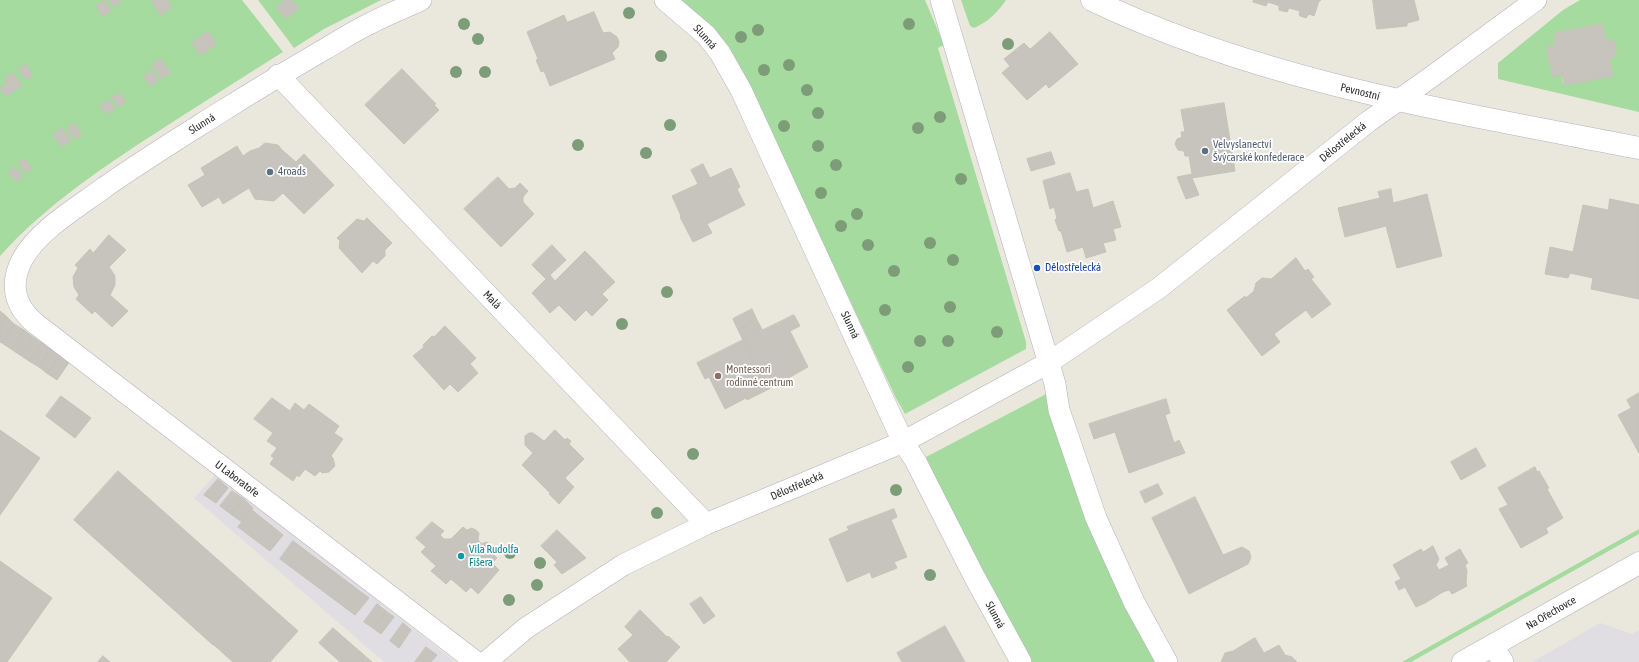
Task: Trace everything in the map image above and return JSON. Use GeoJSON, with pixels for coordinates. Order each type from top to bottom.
{"type":"FeatureCollection","features":[{"type":"Feature","properties":{"kind":"street","name":"Slunná"},"geometry":{"type":"LineString","coordinates":[[14,285],[22,260],[43,234],[64,217],[139,164],[278,76],[369,24],[422,0]]}},
{"type":"Feature","properties":{"kind":"street","name":"Slunná"},"geometry":{"type":"LineString","coordinates":[[665,0],[706,35],[720,53],[742,90],[903,442],[915,460],[974,576],[1021,662]]}},
{"type":"Feature","properties":{"kind":"street"},"geometry":{"type":"LineString","coordinates":[[941,0],[1055,384],[1059,410],[1096,518],[1134,602],[1167,662]]}},
{"type":"Feature","properties":{"kind":"street","name":"Pevnostní"},"geometry":{"type":"LineString","coordinates":[[1092,0],[1232,56],[1327,83],[1398,101],[1639,148]]}},
{"type":"Feature","properties":{"kind":"street","name":"Dělostřelecká"},"geometry":{"type":"LineString","coordinates":[[486,662],[526,628],[616,569],[706,524],[903,442],[1048,363],[1159,288],[1369,121],[1536,0]]}},
{"type":"Feature","properties":{"kind":"street","name":"Malá"},"geometry":{"type":"LineString","coordinates":[[278,76],[706,524]]}},
{"type":"Feature","properties":{"kind":"street","name":"U Laboratoře"},"geometry":{"type":"LineString","coordinates":[[14,285],[20,308],[26,316],[476,662]]}},
{"type":"Feature","properties":{"kind":"street","name":"Na Ořechovce"},"geometry":{"type":"LineString","coordinates":[[1463,662],[1498,654],[1639,563]]}},
{"type":"Feature","properties":{"kind":"shaded area"},"geometry":{"type":"Polygon","coordinates":[[[217,473],[454,661],[384,662],[194,498],[217,473]]]}},
{"type":"Feature","properties":{"kind":"shaded area"},"geometry":{"type":"Polygon","coordinates":[[[1600,623],[1632,634],[1639,630],[1639,662],[1532,662],[1600,623]]]}},
{"type":"Feature","properties":{"kind":"green space"},"geometry":{"type":"Polygon","coordinates":[[[0,0],[242,0],[283,52],[165,127],[78,186],[37,219],[0,256],[0,0]]]}},
{"type":"Feature","properties":{"kind":"green space"},"geometry":{"type":"Polygon","coordinates":[[[258,0],[381,0],[324,29],[294,48],[258,0]]]}},
{"type":"Feature","properties":{"kind":"green space"},"geometry":{"type":"Polygon","coordinates":[[[680,0],[925,0],[944,45],[938,48],[1026,342],[1026,349],[905,414],[896,398],[781,155],[680,0]]]}},
{"type":"Feature","properties":{"kind":"green space"},"geometry":{"type":"Polygon","coordinates":[[[961,0],[1006,0],[1000,9],[984,23],[974,28],[970,26],[961,0]]]}},
{"type":"Feature","properties":{"kind":"green space"},"geometry":{"type":"Polygon","coordinates":[[[1580,0],[1639,0],[1639,112],[1498,79],[1498,63],[1563,10],[1580,0]],[[1602,24],[1556,33],[1554,37],[1555,45],[1546,48],[1553,76],[1562,74],[1563,83],[1567,85],[1613,75],[1609,58],[1616,56],[1616,49],[1612,40],[1606,41],[1602,24]]]}},
{"type":"Feature","properties":{"kind":"green space"},"geometry":{"type":"Polygon","coordinates":[[[1048,393],[1160,662],[1028,662],[944,498],[926,457],[1048,393]]]}},
{"type":"Feature","properties":{"kind":"green space"},"geometry":{"type":"Polygon","coordinates":[[[1639,529],[1639,534],[1411,662],[1402,662],[1639,529]]]}},
{"type":"Feature","properties":{"kind":"building"},"geometry":{"type":"Polygon","coordinates":[[[104,0],[111,11],[102,16],[96,6],[104,0]]]}},
{"type":"Feature","properties":{"kind":"building"},"geometry":{"type":"Polygon","coordinates":[[[109,0],[120,0],[121,1],[114,7],[109,0]]]}},
{"type":"Feature","properties":{"kind":"building"},"geometry":{"type":"Polygon","coordinates":[[[155,0],[167,0],[172,7],[161,15],[152,2],[155,0]]]}},
{"type":"Feature","properties":{"kind":"building"},"geometry":{"type":"Polygon","coordinates":[[[285,0],[292,0],[299,8],[286,19],[276,7],[285,0]]]}},
{"type":"Feature","properties":{"kind":"building"},"geometry":{"type":"Polygon","coordinates":[[[1254,0],[1279,0],[1277,5],[1268,2],[1266,6],[1253,2],[1254,0]]]}},
{"type":"Feature","properties":{"kind":"building"},"geometry":{"type":"Polygon","coordinates":[[[1279,0],[1321,0],[1319,1],[1314,16],[1309,14],[1306,18],[1300,16],[1300,11],[1289,8],[1287,12],[1279,10],[1279,6],[1277,5],[1279,0]]]}},
{"type":"Feature","properties":{"kind":"building"},"geometry":{"type":"Polygon","coordinates":[[[1373,0],[1414,0],[1419,20],[1407,23],[1407,26],[1377,29],[1373,0]]]}},
{"type":"Feature","properties":{"kind":"building"},"geometry":{"type":"Polygon","coordinates":[[[594,12],[603,33],[610,32],[617,37],[619,42],[618,47],[612,53],[615,59],[550,86],[544,71],[541,72],[536,60],[538,59],[527,32],[564,15],[567,22],[594,12]]]}},
{"type":"Feature","properties":{"kind":"building"},"geometry":{"type":"Polygon","coordinates":[[[1602,24],[1606,41],[1613,39],[1616,46],[1616,56],[1609,58],[1613,76],[1567,85],[1564,83],[1562,74],[1553,77],[1546,47],[1555,45],[1554,37],[1556,33],[1602,24]]]}},
{"type":"Feature","properties":{"kind":"building"},"geometry":{"type":"Polygon","coordinates":[[[208,31],[217,44],[200,55],[192,43],[208,31]]]}},
{"type":"Feature","properties":{"kind":"building"},"geometry":{"type":"Polygon","coordinates":[[[1050,32],[1078,64],[1049,88],[1046,84],[1027,100],[1002,73],[1010,66],[1004,59],[1024,43],[1030,49],[1050,32]]]}},
{"type":"Feature","properties":{"kind":"building"},"geometry":{"type":"Polygon","coordinates":[[[161,59],[171,73],[162,79],[152,64],[161,59]]]}},
{"type":"Feature","properties":{"kind":"building"},"geometry":{"type":"Polygon","coordinates":[[[25,64],[33,74],[27,80],[18,70],[25,64]]]}},
{"type":"Feature","properties":{"kind":"building"},"geometry":{"type":"Polygon","coordinates":[[[402,69],[436,104],[434,105],[439,110],[404,144],[365,105],[402,69]]]}},
{"type":"Feature","properties":{"kind":"building"},"geometry":{"type":"Polygon","coordinates":[[[152,70],[159,80],[150,86],[144,76],[152,70]]]}},
{"type":"Feature","properties":{"kind":"building"},"geometry":{"type":"Polygon","coordinates":[[[13,73],[22,85],[6,97],[0,88],[7,83],[4,79],[13,73]]]}},
{"type":"Feature","properties":{"kind":"building"},"geometry":{"type":"Polygon","coordinates":[[[120,93],[126,102],[118,107],[112,98],[120,93]]]}},
{"type":"Feature","properties":{"kind":"building"},"geometry":{"type":"Polygon","coordinates":[[[109,100],[115,109],[110,113],[105,112],[100,106],[109,100]]]}},
{"type":"Feature","properties":{"kind":"building","name":"Velvyslanectví Švýcarské konfederace"},"geometry":{"type":"Polygon","coordinates":[[[1224,103],[1235,171],[1192,178],[1199,195],[1186,199],[1177,177],[1192,174],[1189,156],[1185,156],[1184,151],[1178,150],[1175,144],[1177,139],[1182,137],[1181,132],[1185,132],[1181,110],[1224,103]]]}},
{"type":"Feature","properties":{"kind":"building"},"geometry":{"type":"Polygon","coordinates":[[[74,123],[82,134],[75,139],[67,129],[74,123]]]}},
{"type":"Feature","properties":{"kind":"building"},"geometry":{"type":"Polygon","coordinates":[[[62,128],[71,140],[62,147],[53,135],[62,128]]]}},
{"type":"Feature","properties":{"kind":"building"},"geometry":{"type":"Polygon","coordinates":[[[265,143],[278,145],[296,162],[304,154],[334,185],[304,214],[283,193],[274,201],[255,199],[249,188],[223,204],[219,197],[202,207],[188,185],[205,175],[201,168],[237,146],[243,156],[250,151],[259,148],[265,143]]]}},
{"type":"Feature","properties":{"kind":"building"},"geometry":{"type":"Polygon","coordinates":[[[1051,152],[1055,164],[1031,171],[1027,159],[1051,152]]]}},
{"type":"Feature","properties":{"kind":"building"},"geometry":{"type":"Polygon","coordinates":[[[24,159],[32,168],[26,173],[18,164],[24,159]]]}},
{"type":"Feature","properties":{"kind":"building"},"geometry":{"type":"Polygon","coordinates":[[[703,164],[710,178],[731,168],[740,187],[737,189],[745,205],[707,224],[712,233],[693,242],[680,217],[681,216],[672,196],[698,184],[691,170],[703,164]]]}},
{"type":"Feature","properties":{"kind":"building"},"geometry":{"type":"Polygon","coordinates":[[[14,167],[23,176],[17,182],[8,173],[14,167]]]}},
{"type":"Feature","properties":{"kind":"building"},"geometry":{"type":"Polygon","coordinates":[[[1070,173],[1076,192],[1088,189],[1093,208],[1113,201],[1121,227],[1113,229],[1116,240],[1103,243],[1106,252],[1086,258],[1083,247],[1067,252],[1061,231],[1059,231],[1055,220],[1057,218],[1054,207],[1050,209],[1043,181],[1070,173]]]}},
{"type":"Feature","properties":{"kind":"building"},"geometry":{"type":"Polygon","coordinates":[[[498,177],[509,189],[515,188],[520,183],[528,191],[523,197],[523,202],[534,214],[501,247],[464,209],[498,177]]]}},
{"type":"Feature","properties":{"kind":"building"},"geometry":{"type":"Polygon","coordinates":[[[1391,189],[1393,203],[1427,194],[1442,256],[1397,268],[1386,226],[1345,237],[1338,208],[1380,198],[1378,192],[1391,189]]]}},
{"type":"Feature","properties":{"kind":"building"},"geometry":{"type":"Polygon","coordinates":[[[1610,199],[1639,205],[1639,299],[1591,289],[1593,278],[1570,273],[1568,278],[1545,274],[1550,247],[1573,252],[1583,205],[1608,210],[1610,199]]]}},
{"type":"Feature","properties":{"kind":"building"},"geometry":{"type":"Polygon","coordinates":[[[367,218],[392,243],[385,250],[385,256],[377,264],[373,261],[362,273],[339,248],[340,241],[337,238],[357,219],[364,221],[367,218]]]}},
{"type":"Feature","properties":{"kind":"building"},"geometry":{"type":"Polygon","coordinates":[[[109,235],[126,250],[109,267],[115,276],[115,285],[110,295],[128,311],[112,327],[95,311],[92,314],[76,299],[79,295],[74,287],[73,277],[78,268],[75,265],[90,249],[93,253],[109,235]]]}},
{"type":"Feature","properties":{"kind":"building"},"geometry":{"type":"Polygon","coordinates":[[[552,245],[566,260],[550,275],[555,281],[585,251],[615,282],[602,294],[608,300],[592,316],[586,310],[575,321],[559,305],[550,313],[532,293],[546,279],[532,265],[552,245]]]}},
{"type":"Feature","properties":{"kind":"building"},"geometry":{"type":"Polygon","coordinates":[[[1296,258],[1305,271],[1308,269],[1314,277],[1311,279],[1331,304],[1312,318],[1306,310],[1274,334],[1280,342],[1262,356],[1227,310],[1254,291],[1256,283],[1262,278],[1271,279],[1296,258]]]}},
{"type":"Feature","properties":{"kind":"building"},"geometry":{"type":"Polygon","coordinates":[[[752,309],[757,320],[738,330],[733,319],[752,309]]]}},
{"type":"Feature","properties":{"kind":"building"},"geometry":{"type":"Polygon","coordinates":[[[0,311],[6,316],[0,323],[0,311]]]}},
{"type":"Feature","properties":{"kind":"building"},"geometry":{"type":"Polygon","coordinates":[[[794,315],[800,326],[790,331],[808,367],[767,390],[743,340],[794,315]]]}},
{"type":"Feature","properties":{"kind":"building"},"geometry":{"type":"Polygon","coordinates":[[[6,316],[14,324],[2,343],[0,342],[0,323],[6,316]]]}},
{"type":"Feature","properties":{"kind":"building"},"geometry":{"type":"Polygon","coordinates":[[[757,320],[763,331],[743,340],[738,330],[757,320]]]}},
{"type":"Feature","properties":{"kind":"building"},"geometry":{"type":"Polygon","coordinates":[[[14,324],[24,330],[11,349],[2,343],[14,324]]]}},
{"type":"Feature","properties":{"kind":"building"},"geometry":{"type":"Polygon","coordinates":[[[445,326],[476,358],[470,364],[478,373],[458,392],[450,384],[444,390],[413,356],[424,347],[423,345],[432,336],[434,337],[445,326]]]}},
{"type":"Feature","properties":{"kind":"building"},"geometry":{"type":"Polygon","coordinates":[[[24,330],[33,337],[20,355],[11,349],[24,330]]]}},
{"type":"Feature","properties":{"kind":"building"},"geometry":{"type":"Polygon","coordinates":[[[33,337],[42,343],[29,361],[20,355],[33,337]]]}},
{"type":"Feature","properties":{"kind":"building"},"geometry":{"type":"Polygon","coordinates":[[[743,340],[767,390],[747,400],[746,398],[725,409],[709,377],[705,379],[697,363],[743,340]]]}},
{"type":"Feature","properties":{"kind":"building"},"geometry":{"type":"Polygon","coordinates":[[[42,343],[51,349],[39,367],[29,361],[42,343]]]}},
{"type":"Feature","properties":{"kind":"building"},"geometry":{"type":"Polygon","coordinates":[[[51,349],[60,355],[48,374],[39,367],[51,349]]]}},
{"type":"Feature","properties":{"kind":"building"},"geometry":{"type":"Polygon","coordinates":[[[60,355],[70,361],[57,380],[48,374],[60,355]]]}},
{"type":"Feature","properties":{"kind":"building"},"geometry":{"type":"Polygon","coordinates":[[[1639,393],[1639,453],[1618,415],[1631,408],[1627,400],[1639,393]]]}},
{"type":"Feature","properties":{"kind":"building"},"geometry":{"type":"Polygon","coordinates":[[[61,396],[91,418],[75,438],[46,416],[61,396]]]}},
{"type":"Feature","properties":{"kind":"building"},"geometry":{"type":"Polygon","coordinates":[[[272,398],[290,411],[295,403],[304,410],[309,404],[339,426],[334,433],[343,439],[331,456],[335,466],[329,472],[322,473],[320,471],[315,476],[305,469],[299,477],[297,475],[293,481],[270,464],[274,458],[271,456],[277,448],[267,441],[273,433],[254,419],[272,398]]]}},
{"type":"Feature","properties":{"kind":"building"},"geometry":{"type":"Polygon","coordinates":[[[1166,399],[1170,413],[1165,415],[1174,443],[1179,440],[1185,453],[1129,473],[1115,432],[1094,439],[1089,424],[1166,399]]]}},
{"type":"Feature","properties":{"kind":"building"},"geometry":{"type":"Polygon","coordinates":[[[0,430],[40,458],[0,515],[0,430]]]}},
{"type":"Feature","properties":{"kind":"building"},"geometry":{"type":"Polygon","coordinates":[[[555,430],[565,440],[567,438],[571,441],[569,444],[584,459],[565,478],[574,487],[559,504],[522,465],[533,453],[525,445],[525,436],[529,433],[533,433],[544,441],[555,430]]]}},
{"type":"Feature","properties":{"kind":"building"},"geometry":{"type":"Polygon","coordinates":[[[1476,448],[1486,466],[1461,480],[1451,462],[1476,448]]]}},
{"type":"Feature","properties":{"kind":"building"},"geometry":{"type":"Polygon","coordinates":[[[1535,467],[1549,488],[1547,489],[1563,518],[1546,528],[1548,533],[1521,548],[1499,509],[1508,505],[1498,488],[1535,467]]]}},
{"type":"Feature","properties":{"kind":"building"},"geometry":{"type":"Polygon","coordinates":[[[118,471],[298,631],[270,662],[233,662],[74,520],[118,471]]]}},
{"type":"Feature","properties":{"kind":"building"},"geometry":{"type":"Polygon","coordinates":[[[218,479],[228,488],[216,503],[204,495],[218,479]]]}},
{"type":"Feature","properties":{"kind":"building"},"geometry":{"type":"Polygon","coordinates":[[[1158,484],[1163,494],[1145,503],[1140,492],[1158,484]]]}},
{"type":"Feature","properties":{"kind":"building"},"geometry":{"type":"Polygon","coordinates":[[[232,491],[244,499],[232,515],[220,506],[232,491]]]}},
{"type":"Feature","properties":{"kind":"building"},"geometry":{"type":"Polygon","coordinates":[[[1195,497],[1223,555],[1242,547],[1249,551],[1251,557],[1248,564],[1189,594],[1152,518],[1195,497]]]}},
{"type":"Feature","properties":{"kind":"building"},"geometry":{"type":"Polygon","coordinates":[[[244,499],[253,508],[242,522],[232,515],[244,499]]]}},
{"type":"Feature","properties":{"kind":"building"},"geometry":{"type":"Polygon","coordinates":[[[894,509],[897,517],[891,520],[907,557],[894,562],[897,568],[872,578],[870,572],[847,582],[829,539],[849,530],[847,527],[894,509]]]}},
{"type":"Feature","properties":{"kind":"building"},"geometry":{"type":"Polygon","coordinates":[[[252,510],[283,535],[270,551],[238,527],[252,510]]]}},
{"type":"Feature","properties":{"kind":"building","name":"Vila Rudolfa Fišera"},"geometry":{"type":"Polygon","coordinates":[[[432,522],[444,531],[440,535],[444,539],[451,539],[463,527],[467,530],[472,528],[479,533],[478,540],[482,544],[486,542],[492,545],[495,549],[493,554],[497,558],[492,563],[499,570],[478,594],[471,587],[466,592],[451,579],[446,584],[431,571],[436,566],[421,552],[426,547],[416,538],[432,522]]]}},
{"type":"Feature","properties":{"kind":"building"},"geometry":{"type":"Polygon","coordinates":[[[557,530],[586,558],[562,574],[554,565],[557,562],[541,546],[557,530]]]}},
{"type":"Feature","properties":{"kind":"building"},"geometry":{"type":"Polygon","coordinates":[[[293,541],[369,598],[355,615],[280,559],[293,541]]]}},
{"type":"Feature","properties":{"kind":"building"},"geometry":{"type":"Polygon","coordinates":[[[1433,546],[1439,559],[1436,565],[1439,570],[1449,565],[1445,558],[1460,549],[1468,563],[1465,565],[1467,571],[1467,586],[1452,594],[1449,590],[1443,592],[1416,607],[1405,587],[1399,590],[1395,582],[1401,579],[1393,565],[1421,549],[1423,552],[1433,546]]]}},
{"type":"Feature","properties":{"kind":"building"},"geometry":{"type":"Polygon","coordinates":[[[0,561],[52,598],[7,662],[0,662],[0,561]]]}},
{"type":"Feature","properties":{"kind":"building"},"geometry":{"type":"Polygon","coordinates":[[[701,597],[715,616],[704,624],[690,604],[701,597]]]}},
{"type":"Feature","properties":{"kind":"building"},"geometry":{"type":"Polygon","coordinates":[[[377,604],[386,611],[373,628],[364,622],[377,604]]]}},
{"type":"Feature","properties":{"kind":"building"},"geometry":{"type":"Polygon","coordinates":[[[640,610],[667,637],[668,636],[680,647],[666,662],[630,662],[618,649],[633,635],[625,627],[640,610]]]}},
{"type":"Feature","properties":{"kind":"building"},"geometry":{"type":"Polygon","coordinates":[[[386,611],[394,617],[381,634],[373,628],[386,611]]]}},
{"type":"Feature","properties":{"kind":"building"},"geometry":{"type":"Polygon","coordinates":[[[403,623],[411,630],[399,648],[390,641],[403,623]]]}},
{"type":"Feature","properties":{"kind":"building"},"geometry":{"type":"Polygon","coordinates":[[[945,626],[965,662],[902,662],[897,653],[945,626]]]}},
{"type":"Feature","properties":{"kind":"building"},"geometry":{"type":"Polygon","coordinates":[[[333,628],[372,662],[340,662],[319,643],[333,628]]]}},
{"type":"Feature","properties":{"kind":"building"},"geometry":{"type":"Polygon","coordinates":[[[1255,638],[1264,653],[1279,645],[1285,655],[1292,657],[1297,662],[1221,662],[1225,653],[1233,651],[1255,638]]]}},
{"type":"Feature","properties":{"kind":"building"},"geometry":{"type":"Polygon","coordinates":[[[426,647],[437,655],[431,662],[415,662],[426,647]]]}},
{"type":"Feature","properties":{"kind":"building"},"geometry":{"type":"Polygon","coordinates":[[[103,656],[110,662],[98,662],[103,656]]]}},
{"type":"Feature","properties":{"kind":"place","name":"Velvyslanectví Švýcarské konfederace"},"geometry":{"type":"Point","coordinates":[1205,151]}},
{"type":"Feature","properties":{"kind":"place","name":"4roads"},"geometry":{"type":"Point","coordinates":[270,172]}},
{"type":"Feature","properties":{"kind":"place","name":"Dělostřelecká"},"geometry":{"type":"Point","coordinates":[1037,268]}},
{"type":"Feature","properties":{"kind":"place","name":"Montessori rodinné centrum"},"geometry":{"type":"Point","coordinates":[718,376]}},
{"type":"Feature","properties":{"kind":"place","name":"Vila Rudolfa Fišera"},"geometry":{"type":"Point","coordinates":[461,556]}}]}
